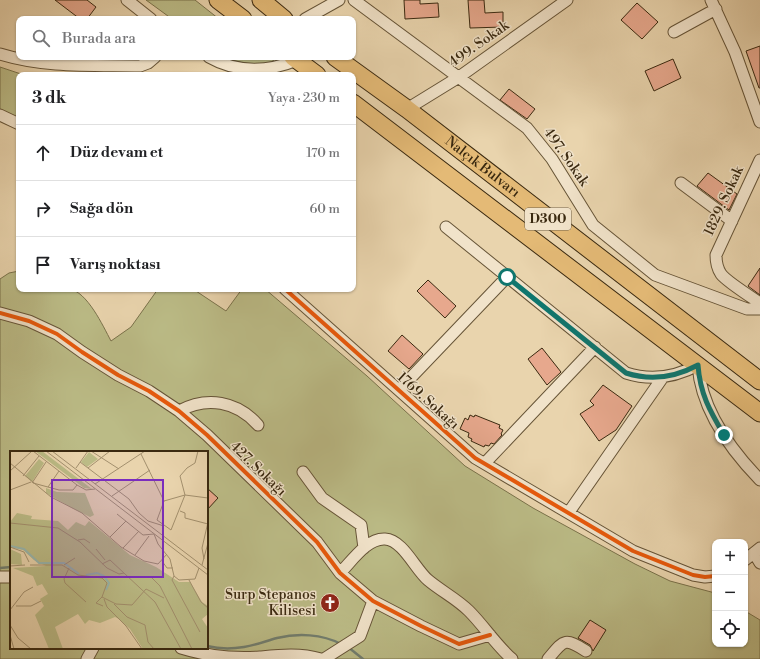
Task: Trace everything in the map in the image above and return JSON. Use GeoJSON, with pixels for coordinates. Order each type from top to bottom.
{"type":"FeatureCollection","features":[{"type":"Feature","properties":{"kind":"highway"},"geometry":{"type":"LineString","coordinates":[[218,0],[239,16]]}},
{"type":"Feature","properties":{"kind":"highway"},"geometry":{"type":"LineString","coordinates":[[261,0],[280,16]]}},
{"type":"Feature","properties":{"kind":"highway"},"geometry":{"type":"LineString","coordinates":[[298,60],[313,72]]}},
{"type":"Feature","properties":{"kind":"highway","name":"Nalçık Bulvarı"},"geometry":{"type":"LineString","coordinates":[[340,60],[760,381]]}},
{"type":"Feature","properties":{"kind":"highway","name":"Nalçık Bulvarı"},"geometry":{"type":"LineString","coordinates":[[356,104],[760,413]]}},
{"type":"Feature","properties":{"kind":"street"},"geometry":{"type":"LineString","coordinates":[[127,0],[148,16]]}},
{"type":"Feature","properties":{"kind":"street"},"geometry":{"type":"LineString","coordinates":[[310,16],[339,0]]}},
{"type":"Feature","properties":{"kind":"street","name":"497. Sokak"},"geometry":{"type":"LineString","coordinates":[[354,0],[527,128],[552,159],[593,225],[655,276],[747,309],[760,309]]}},
{"type":"Feature","properties":{"kind":"street","name":"499. Sokak"},"geometry":{"type":"LineString","coordinates":[[406,109],[459,77],[567,0]]}},
{"type":"Feature","properties":{"kind":"street"},"geometry":{"type":"LineString","coordinates":[[674,32],[714,4],[735,52],[760,122]]}},
{"type":"Feature","properties":{"kind":"street"},"geometry":{"type":"LineString","coordinates":[[0,54],[16,59]]}},
{"type":"Feature","properties":{"kind":"street"},"geometry":{"type":"LineString","coordinates":[[23,60],[48,64],[132,66],[144,65],[152,60]]}},
{"type":"Feature","properties":{"kind":"street"},"geometry":{"type":"LineString","coordinates":[[214,60],[230,66],[249,70],[288,64],[293,60]]}},
{"type":"Feature","properties":{"kind":"street"},"geometry":{"type":"LineString","coordinates":[[0,116],[16,123]]}},
{"type":"Feature","properties":{"kind":"street","name":"1829. Sokak"},"geometry":{"type":"LineString","coordinates":[[760,160],[716,255],[717,265],[723,276],[760,303]]}},
{"type":"Feature","properties":{"kind":"street"},"geometry":{"type":"LineString","coordinates":[[681,183],[732,221]]}},
{"type":"Feature","properties":{"kind":"street"},"geometry":{"type":"LineString","coordinates":[[446,227],[626,373],[642,377],[663,377],[678,374],[698,365],[703,394],[710,412],[734,450],[760,480]]}},
{"type":"Feature","properties":{"kind":"street"},"geometry":{"type":"LineString","coordinates":[[399,390],[507,277]]}},
{"type":"Feature","properties":{"kind":"street","name":"1769. Sokağı"},"geometry":{"type":"LineString","coordinates":[[288,292],[475,458],[633,551],[693,575],[712,576]]}},
{"type":"Feature","properties":{"kind":"street","name":"427. Sokağı"},"geometry":{"type":"LineString","coordinates":[[0,313],[29,321],[56,334],[100,364],[149,391],[179,411],[207,435],[317,542],[340,573],[373,601],[459,644],[490,635]]}},
{"type":"Feature","properties":{"kind":"street"},"geometry":{"type":"LineString","coordinates":[[485,463],[595,347]]}},
{"type":"Feature","properties":{"kind":"street"},"geometry":{"type":"LineString","coordinates":[[569,512],[663,377]]}},
{"type":"Feature","properties":{"kind":"street"},"geometry":{"type":"LineString","coordinates":[[179,411],[200,403],[222,403],[242,411],[258,425]]}},
{"type":"Feature","properties":{"kind":"street"},"geometry":{"type":"LineString","coordinates":[[303,472],[322,498],[361,525],[364,548]]}},
{"type":"Feature","properties":{"kind":"street"},"geometry":{"type":"LineString","coordinates":[[340,573],[364,548],[380,539],[389,539],[396,543],[427,580],[468,610],[512,659]]}},
{"type":"Feature","properties":{"kind":"street"},"geometry":{"type":"LineString","coordinates":[[753,554],[760,563]]}},
{"type":"Feature","properties":{"kind":"street"},"geometry":{"type":"LineString","coordinates":[[324,659],[360,636],[373,601]]}},
{"type":"Feature","properties":{"kind":"street"},"geometry":{"type":"LineString","coordinates":[[548,659],[560,645],[567,642],[574,643],[586,651]]}},
{"type":"Feature","properties":{"kind":"street"},"geometry":{"type":"LineString","coordinates":[[87,659],[92,649]]}},
{"type":"Feature","properties":{"kind":"street"},"geometry":{"type":"LineString","coordinates":[[185,649],[202,654],[230,657],[261,657],[293,654],[321,659]]}},
{"type":"Feature","properties":{"kind":"green space"},"geometry":{"type":"Polygon","coordinates":[[[146,0],[195,0],[215,16],[168,16],[146,0]]]}},
{"type":"Feature","properties":{"kind":"green space"},"geometry":{"type":"Polygon","coordinates":[[[232,60],[273,60],[275,62],[249,64],[232,60]]]}},
{"type":"Feature","properties":{"kind":"green space"},"geometry":{"type":"Polygon","coordinates":[[[0,67],[16,72],[16,122],[0,114],[0,67]]]}},
{"type":"Feature","properties":{"kind":"green space"},"geometry":{"type":"Polygon","coordinates":[[[16,272],[16,292],[77,292],[94,310],[111,341],[131,327],[156,292],[198,292],[226,311],[240,292],[269,292],[367,376],[465,466],[533,508],[635,564],[670,581],[712,592],[712,647],[748,647],[748,613],[760,620],[760,659],[0,659],[0,279],[9,273],[16,272]]]}},
{"type":"Feature","properties":{"kind":"building"},"geometry":{"type":"Polygon","coordinates":[[[55,0],[87,0],[96,7],[89,16],[76,16],[55,0]]]}},
{"type":"Feature","properties":{"kind":"building"},"geometry":{"type":"Polygon","coordinates":[[[404,0],[420,0],[420,4],[438,3],[439,17],[405,19],[404,0]]]}},
{"type":"Feature","properties":{"kind":"building"},"geometry":{"type":"Polygon","coordinates":[[[468,0],[484,0],[485,13],[503,12],[503,27],[470,28],[468,0]]]}},
{"type":"Feature","properties":{"kind":"building"},"geometry":{"type":"Polygon","coordinates":[[[637,3],[658,22],[642,39],[621,20],[637,3]]]}},
{"type":"Feature","properties":{"kind":"building"},"geometry":{"type":"Polygon","coordinates":[[[760,46],[760,88],[759,88],[746,51],[760,46]]]}},
{"type":"Feature","properties":{"kind":"building"},"geometry":{"type":"Polygon","coordinates":[[[673,59],[681,78],[654,91],[645,71],[673,59]]]}},
{"type":"Feature","properties":{"kind":"building"},"geometry":{"type":"Polygon","coordinates":[[[509,89],[535,109],[527,119],[500,100],[509,89]]]}},
{"type":"Feature","properties":{"kind":"building"},"geometry":{"type":"Polygon","coordinates":[[[708,173],[737,194],[729,210],[697,186],[708,173]]]}},
{"type":"Feature","properties":{"kind":"building"},"geometry":{"type":"Polygon","coordinates":[[[760,268],[760,295],[748,286],[760,268]]]}},
{"type":"Feature","properties":{"kind":"building"},"geometry":{"type":"Polygon","coordinates":[[[428,280],[456,306],[445,318],[417,291],[428,280]]]}},
{"type":"Feature","properties":{"kind":"building"},"geometry":{"type":"Polygon","coordinates":[[[402,335],[423,354],[409,369],[388,351],[402,335]]]}},
{"type":"Feature","properties":{"kind":"building"},"geometry":{"type":"Polygon","coordinates":[[[542,348],[561,372],[547,385],[528,359],[542,348]]]}},
{"type":"Feature","properties":{"kind":"building"},"geometry":{"type":"Polygon","coordinates":[[[603,385],[632,406],[616,430],[599,441],[580,414],[594,405],[590,401],[603,385]]]}},
{"type":"Feature","properties":{"kind":"building"},"geometry":{"type":"Polygon","coordinates":[[[470,415],[474,417],[475,415],[500,425],[499,428],[503,430],[502,435],[494,444],[491,443],[489,446],[485,445],[484,447],[471,441],[472,439],[468,437],[469,433],[460,429],[465,418],[468,420],[470,415]]]}},
{"type":"Feature","properties":{"kind":"building"},"geometry":{"type":"Polygon","coordinates":[[[208,489],[218,498],[208,509],[208,489]]]}},
{"type":"Feature","properties":{"kind":"building"},"geometry":{"type":"Polygon","coordinates":[[[590,620],[606,630],[593,651],[590,645],[578,638],[590,620]]]}},
{"type":"Feature","properties":{"kind":"waterway"},"geometry":{"type":"LineString","coordinates":[[0,568],[10,567]]}},
{"type":"Feature","properties":{"kind":"waterway"},"geometry":{"type":"LineString","coordinates":[[208,646],[239,648],[293,635],[318,636],[341,644]]}},
{"type":"Feature","properties":{"kind":"waterway"},"geometry":{"type":"LineString","coordinates":[[348,647],[363,659]]}},
{"type":"Feature","properties":{"kind":"cycle path"},"geometry":{"type":"LineString","coordinates":[[288,292],[475,458],[633,551],[693,575],[712,576]]}},
{"type":"Feature","properties":{"kind":"cycle path"},"geometry":{"type":"LineString","coordinates":[[0,313],[29,321],[57,334],[118,375],[149,391],[179,411],[207,435],[317,542],[340,573],[373,601],[459,644],[490,635]]}},
{"type":"Feature","properties":{"kind":"place","name":"Surp Stepanos Kilisesi"},"geometry":{"type":"Point","coordinates":[330,603]}},
{"type":"Feature","properties":{"kind":"route"},"geometry":{"type":"LineString","coordinates":[[507,277],[626,373],[650,378],[668,377],[698,365],[700,385],[706,403],[724,435]]}}]}
